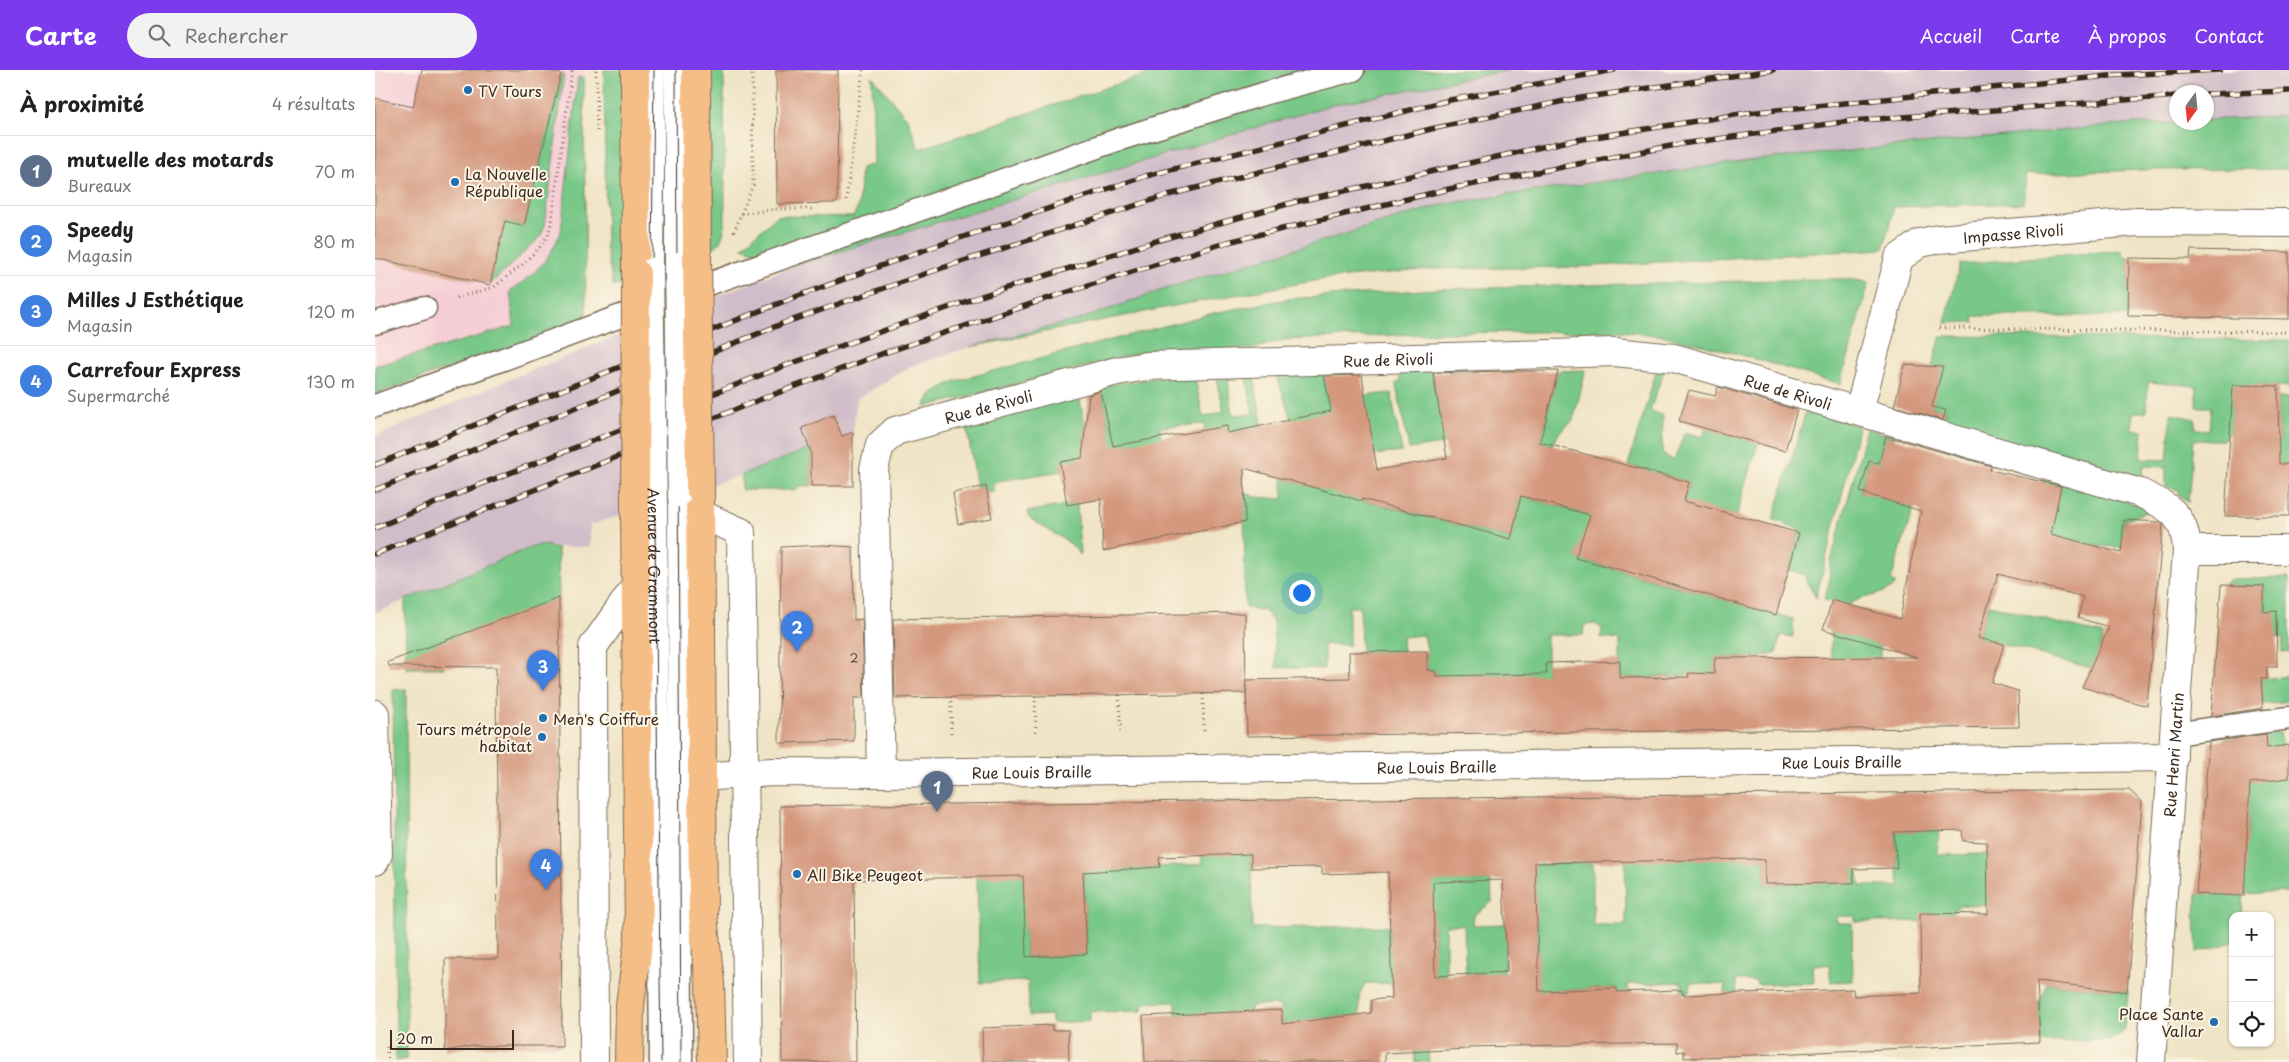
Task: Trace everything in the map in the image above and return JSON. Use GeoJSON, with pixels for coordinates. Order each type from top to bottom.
{"type":"FeatureCollection","features":[{"type":"Feature","properties":{"kind":"main road","name":"Avenue de Grammont"},"geometry":{"type":"LineString","coordinates":[[629,1062],[630,1004],[639,938],[636,586],[645,507],[644,271],[635,70]]}},
{"type":"Feature","properties":{"kind":"main road","name":"Avenue de Grammont"},"geometry":{"type":"LineString","coordinates":[[696,70],[686,260],[701,777],[703,916],[709,983],[712,1062]]}},
{"type":"Feature","properties":{"kind":"street","name":"Impasse Rivoli"},"geometry":{"type":"LineString","coordinates":[[1859,411],[1899,258],[1920,243],[1939,239],[2137,222],[2289,223]]}},
{"type":"Feature","properties":{"kind":"street","name":"Rue de Rivoli"},"geometry":{"type":"LineString","coordinates":[[881,774],[874,470],[880,444],[895,431],[1117,371],[1147,366],[1615,352],[1674,358],[2140,493],[2172,510],[2183,524],[2187,550]]}},
{"type":"Feature","properties":{"kind":"street"},"geometry":{"type":"LineString","coordinates":[[693,499],[741,532],[748,1062]]}},
{"type":"Feature","properties":{"kind":"street"},"geometry":{"type":"LineString","coordinates":[[2187,550],[2289,550]]}},
{"type":"Feature","properties":{"kind":"street","name":"Rue Henri Martin"},"geometry":{"type":"LineString","coordinates":[[2151,1062],[2187,550]]}},
{"type":"Feature","properties":{"kind":"street","name":"Avenue de Grammont"},"geometry":{"type":"LineString","coordinates":[[594,1062],[593,647],[636,586]]}},
{"type":"Feature","properties":{"kind":"street"},"geometry":{"type":"LineString","coordinates":[[375,714],[378,854],[375,862]]}},
{"type":"Feature","properties":{"kind":"street","name":"Rue Louis Braille"},"geometry":{"type":"LineString","coordinates":[[701,777],[772,772],[881,774],[2174,745]]}},
{"type":"Feature","properties":{"kind":"lane","name":"Avenue de Grammont"},"geometry":{"type":"LineString","coordinates":[[644,271],[654,70]]}},
{"type":"Feature","properties":{"kind":"lane","name":"Avenue de Grammont"},"geometry":{"type":"LineString","coordinates":[[676,70],[686,260]]}},
{"type":"Feature","properties":{"kind":"lane"},"geometry":{"type":"LineString","coordinates":[[375,406],[783,257],[1117,140],[1266,93],[1353,70]]}},
{"type":"Feature","properties":{"kind":"lane"},"geometry":{"type":"LineString","coordinates":[[375,322],[425,308]]}},
{"type":"Feature","properties":{"kind":"lane","name":"Avenue de Grammont"},"geometry":{"type":"LineString","coordinates":[[681,1062],[693,499]]}},
{"type":"Feature","properties":{"kind":"lane","name":"Avenue de Grammont"},"geometry":{"type":"LineString","coordinates":[[645,507],[661,1062]]}},
{"type":"Feature","properties":{"kind":"lane"},"geometry":{"type":"LineString","coordinates":[[2174,745],[2289,718]]}},
{"type":"Feature","properties":{"kind":"path"},"geometry":{"type":"LineString","coordinates":[[425,308],[494,287],[523,264],[543,242],[552,220],[572,70]]}},
{"type":"Feature","properties":{"kind":"path"},"geometry":{"type":"LineString","coordinates":[[731,238],[753,185],[752,70]]}},
{"type":"Feature","properties":{"kind":"path"},"geometry":{"type":"LineString","coordinates":[[845,209],[863,70]]}},
{"type":"Feature","properties":{"kind":"path"},"geometry":{"type":"LineString","coordinates":[[741,214],[777,209],[816,209]]}},
{"type":"Feature","properties":{"kind":"path"},"geometry":{"type":"LineString","coordinates":[[1939,328],[2289,332]]}},
{"type":"Feature","properties":{"kind":"path"},"geometry":{"type":"LineString","coordinates":[[1203,694],[1204,722]]}},
{"type":"Feature","properties":{"kind":"path"},"geometry":{"type":"LineString","coordinates":[[1119,695],[1120,723]]}},
{"type":"Feature","properties":{"kind":"path"},"geometry":{"type":"LineString","coordinates":[[1035,696],[1036,724]]}},
{"type":"Feature","properties":{"kind":"path"},"geometry":{"type":"LineString","coordinates":[[951,697],[951,726]]}},
{"type":"Feature","properties":{"kind":"path"},"geometry":{"type":"LineString","coordinates":[[387,1047],[388,1062]]}},
{"type":"Feature","properties":{"kind":"shaded area"},"geometry":{"type":"Polygon","coordinates":[[[375,70],[584,70],[586,285],[510,291],[514,326],[375,366],[375,70]]]}},
{"type":"Feature","properties":{"kind":"shaded area"},"geometry":{"type":"Polygon","coordinates":[[[1509,70],[2289,70],[2289,116],[2214,120],[2214,85],[2169,85],[2169,122],[2130,124],[1081,319],[970,347],[911,366],[857,399],[853,432],[853,486],[811,486],[810,448],[741,475],[590,525],[590,547],[532,547],[375,613],[375,437],[493,386],[795,265],[1331,105],[1509,70]]]}},
{"type":"Feature","properties":{"kind":"green space"},"geometry":{"type":"Polygon","coordinates":[[[604,70],[623,70],[627,285],[613,286],[606,248],[604,70]]]}},
{"type":"Feature","properties":{"kind":"green space"},"geometry":{"type":"Polygon","coordinates":[[[710,70],[724,70],[725,225],[720,242],[714,248],[705,251],[710,70]]]}},
{"type":"Feature","properties":{"kind":"green space"},"geometry":{"type":"Polygon","coordinates":[[[1160,70],[1509,70],[1331,105],[795,265],[742,247],[777,216],[853,217],[858,207],[861,168],[874,164],[872,76],[908,119],[919,149],[1160,70]]]}},
{"type":"Feature","properties":{"kind":"green space"},"geometry":{"type":"Polygon","coordinates":[[[561,74],[564,74],[545,225],[540,237],[490,285],[505,221],[524,226],[561,74]]]}},
{"type":"Feature","properties":{"kind":"green space"},"geometry":{"type":"Polygon","coordinates":[[[578,77],[584,79],[586,320],[375,394],[375,366],[514,326],[510,291],[541,266],[552,250],[561,231],[578,77]]]}},
{"type":"Feature","properties":{"kind":"green space"},"geometry":{"type":"Polygon","coordinates":[[[2289,116],[2289,169],[2146,170],[2026,174],[2024,203],[1894,207],[1883,249],[1578,267],[1433,269],[1325,279],[1179,305],[970,347],[1081,319],[1177,285],[1444,204],[1754,160],[2130,124],[2169,123],[2169,130],[2214,130],[2214,120],[2289,116]]]}},
{"type":"Feature","properties":{"kind":"green space"},"geometry":{"type":"Polygon","coordinates":[[[2123,250],[2124,257],[2129,258],[2128,316],[1973,316],[1974,322],[1945,323],[1960,264],[2123,250]]]}},
{"type":"Feature","properties":{"kind":"green space"},"geometry":{"type":"Polygon","coordinates":[[[1847,279],[1869,282],[1841,384],[1734,353],[1666,336],[1619,331],[1439,333],[1284,340],[1252,349],[1146,351],[925,407],[933,394],[955,381],[1214,313],[1288,299],[1438,289],[1847,279]]]}},
{"type":"Feature","properties":{"kind":"green space"},"geometry":{"type":"Polygon","coordinates":[[[1941,336],[2289,340],[2289,386],[2244,386],[2243,418],[2223,440],[2193,440],[2188,503],[2178,494],[2178,490],[2166,486],[2166,467],[2144,466],[2142,480],[1943,422],[1946,410],[1932,407],[1932,367],[1941,336]],[[2148,382],[2146,412],[2134,412],[2132,429],[2143,430],[2141,459],[2167,460],[2171,414],[2195,419],[2195,429],[2209,430],[2211,407],[2196,407],[2197,386],[2148,382]]]}},
{"type":"Feature","properties":{"kind":"green space"},"geometry":{"type":"Polygon","coordinates":[[[1657,369],[1664,371],[1650,410],[1663,416],[1662,454],[1674,460],[1685,432],[1703,437],[1705,428],[1758,443],[1737,516],[1683,504],[1689,482],[1628,465],[1657,369]]]}},
{"type":"Feature","properties":{"kind":"green space"},"geometry":{"type":"Polygon","coordinates":[[[1477,370],[1477,380],[1493,436],[1409,449],[1396,383],[1400,381],[1399,372],[1432,371],[1437,400],[1451,399],[1448,371],[1477,370]]]}},
{"type":"Feature","properties":{"kind":"green space"},"geometry":{"type":"Polygon","coordinates":[[[1586,370],[1573,421],[1560,432],[1551,445],[1540,442],[1558,371],[1586,370]]]}},
{"type":"Feature","properties":{"kind":"green space"},"geometry":{"type":"Polygon","coordinates":[[[1323,371],[1330,406],[1344,403],[1346,415],[1291,420],[1276,372],[1323,371]]]}},
{"type":"Feature","properties":{"kind":"green space"},"geometry":{"type":"Polygon","coordinates":[[[1194,373],[1203,417],[1224,411],[1216,373],[1227,373],[1233,415],[1253,414],[1246,373],[1253,373],[1264,434],[1208,444],[1204,424],[1160,427],[1161,438],[1062,471],[998,481],[994,485],[994,492],[987,493],[986,486],[977,488],[966,423],[1078,391],[1087,434],[1108,424],[1100,386],[1194,373]]]}},
{"type":"Feature","properties":{"kind":"green space"},"geometry":{"type":"Polygon","coordinates":[[[1391,393],[1402,452],[1374,455],[1362,396],[1391,393]]]}},
{"type":"Feature","properties":{"kind":"green space"},"geometry":{"type":"Polygon","coordinates":[[[2279,397],[2289,397],[2289,464],[2267,464],[2279,437],[2279,397]]]}},
{"type":"Feature","properties":{"kind":"green space"},"geometry":{"type":"Polygon","coordinates":[[[1806,411],[1859,426],[1816,598],[1804,575],[1789,570],[1800,529],[1773,520],[1806,411]]]}},
{"type":"Feature","properties":{"kind":"green space"},"geometry":{"type":"Polygon","coordinates":[[[1867,429],[1894,436],[1886,466],[1869,461],[1860,492],[1917,497],[1891,580],[1896,584],[1885,592],[1859,599],[1847,606],[1824,600],[1828,588],[1831,561],[1867,429]]]}},
{"type":"Feature","properties":{"kind":"green space"},"geometry":{"type":"Polygon","coordinates":[[[811,448],[811,486],[799,486],[797,490],[742,490],[742,475],[811,448]]]}},
{"type":"Feature","properties":{"kind":"green space"},"geometry":{"type":"Polygon","coordinates":[[[2043,478],[2154,509],[2124,520],[2122,547],[2095,546],[2061,561],[2054,589],[2018,579],[2043,478]],[[2044,483],[2050,502],[2059,496],[2061,486],[2044,483]]]}},
{"type":"Feature","properties":{"kind":"green space"},"geometry":{"type":"Polygon","coordinates":[[[1283,479],[1511,539],[1521,496],[1611,521],[1591,530],[1587,534],[1581,543],[1576,558],[1793,619],[1793,637],[1780,635],[1776,654],[1753,657],[1754,682],[1749,683],[1748,657],[1715,658],[1714,673],[1620,678],[1620,640],[1601,638],[1602,629],[1596,624],[1584,625],[1583,635],[1547,635],[1547,682],[1435,676],[1435,671],[1427,670],[1427,651],[1424,635],[1402,637],[1403,652],[1361,655],[1360,607],[1349,607],[1349,645],[1324,644],[1324,669],[1276,667],[1273,621],[1264,610],[1245,608],[1244,492],[1256,497],[1283,499],[1283,479]]]}},
{"type":"Feature","properties":{"kind":"green space"},"geometry":{"type":"Polygon","coordinates":[[[1077,503],[1080,555],[1071,544],[1029,518],[1027,512],[1077,503]]]}},
{"type":"Feature","properties":{"kind":"green space"},"geometry":{"type":"Polygon","coordinates":[[[548,545],[551,548],[558,548],[559,603],[439,656],[444,668],[406,668],[405,600],[532,547],[548,545]]]}},
{"type":"Feature","properties":{"kind":"green space"},"geometry":{"type":"Polygon","coordinates":[[[2289,578],[2289,653],[2282,652],[2283,638],[2276,638],[2264,612],[2264,586],[2224,585],[2232,579],[2289,578]]]}},
{"type":"Feature","properties":{"kind":"green space"},"geometry":{"type":"Polygon","coordinates":[[[1989,605],[2103,635],[2095,667],[2091,668],[1978,638],[1989,605]]]}},
{"type":"Feature","properties":{"kind":"green space"},"geometry":{"type":"Polygon","coordinates":[[[1831,630],[1880,644],[1880,665],[1831,679],[1831,630]]]}},
{"type":"Feature","properties":{"kind":"green space"},"geometry":{"type":"Polygon","coordinates":[[[2289,676],[2289,701],[2263,704],[2261,679],[2289,676]]]}},
{"type":"Feature","properties":{"kind":"green space"},"geometry":{"type":"Polygon","coordinates":[[[406,689],[407,1059],[396,1061],[393,690],[406,689]]]}},
{"type":"Feature","properties":{"kind":"green space"},"geometry":{"type":"Polygon","coordinates":[[[2280,732],[2289,778],[2289,892],[2243,894],[2241,912],[2229,912],[2229,943],[2197,952],[2195,915],[2197,894],[2248,834],[2248,816],[2231,814],[2221,776],[2224,739],[2280,732]]]}},
{"type":"Feature","properties":{"kind":"green space"},"geometry":{"type":"Polygon","coordinates":[[[1250,800],[1252,928],[1389,926],[1390,955],[1411,954],[1435,945],[1434,925],[1421,925],[1420,881],[1491,881],[1492,902],[1474,915],[1473,925],[1505,924],[1506,936],[1518,945],[1505,951],[1504,972],[1466,977],[1464,925],[1446,925],[1446,976],[1433,976],[1428,1042],[1429,1062],[1415,1062],[1412,984],[1365,983],[1359,995],[1360,1015],[1306,1019],[1306,1023],[1282,1024],[1281,1005],[1250,1006],[1250,1012],[1176,1015],[1176,1002],[1143,1003],[1143,1011],[1090,1012],[1090,1021],[1052,1023],[1052,1015],[1029,1016],[1028,981],[980,983],[977,877],[1023,847],[1026,957],[1087,954],[1083,864],[1145,868],[1202,864],[1199,801],[1250,800]]]}},
{"type":"Feature","properties":{"kind":"green space"},"geometry":{"type":"Polygon","coordinates":[[[1914,823],[1939,823],[1938,855],[1987,854],[2009,905],[1960,905],[1952,913],[1952,921],[1855,922],[1855,916],[1837,916],[1837,923],[1852,923],[1853,981],[1831,982],[1829,965],[1813,965],[1814,983],[1757,984],[1756,980],[1736,980],[1738,1016],[1726,1017],[1725,985],[1690,983],[1689,992],[1682,993],[1682,982],[1628,984],[1630,1035],[1619,1035],[1616,988],[1534,991],[1538,956],[1537,924],[1525,865],[1593,863],[1593,925],[1626,925],[1625,843],[1752,847],[1752,860],[1765,860],[1765,884],[1814,883],[1814,867],[1854,850],[1860,886],[1900,886],[1895,832],[1914,832],[1914,823]]]}},
{"type":"Feature","properties":{"kind":"green space"},"geometry":{"type":"Polygon","coordinates":[[[2053,968],[2051,983],[2128,992],[2125,1030],[2112,1040],[2040,1042],[2038,1004],[2053,968]]]}},
{"type":"Feature","properties":{"kind":"building","name":"La Nouvelle République"},"geometry":{"type":"Polygon","coordinates":[[[422,70],[543,70],[561,74],[524,226],[505,221],[490,285],[375,258],[375,98],[413,107],[422,70]]]}},
{"type":"Feature","properties":{"kind":"building"},"geometry":{"type":"Polygon","coordinates":[[[776,70],[838,70],[837,203],[777,204],[776,70]]]}},
{"type":"Feature","properties":{"kind":"building"},"geometry":{"type":"Polygon","coordinates":[[[2191,250],[2289,252],[2289,319],[2128,316],[2129,258],[2190,259],[2191,250]]]}},
{"type":"Feature","properties":{"kind":"building"},"geometry":{"type":"Polygon","coordinates":[[[1905,365],[1943,367],[1932,407],[1946,410],[1943,420],[1894,406],[1905,365]]]}},
{"type":"Feature","properties":{"kind":"building"},"geometry":{"type":"Polygon","coordinates":[[[1558,371],[1540,442],[1689,482],[1684,501],[1799,533],[1776,615],[1575,558],[1590,515],[1521,496],[1511,539],[1362,499],[1362,501],[1244,468],[1245,522],[1103,551],[1101,499],[1067,505],[1060,462],[1082,458],[1089,395],[1101,391],[1113,446],[1227,426],[1228,433],[1331,411],[1324,376],[1362,375],[1377,470],[1447,458],[1433,373],[1558,371]]]}},
{"type":"Feature","properties":{"kind":"building"},"geometry":{"type":"Polygon","coordinates":[[[2233,385],[2278,386],[2279,464],[2289,464],[2289,516],[2225,516],[2233,385]]]}},
{"type":"Feature","properties":{"kind":"building"},"geometry":{"type":"Polygon","coordinates":[[[1718,387],[1797,410],[1785,451],[1679,421],[1689,390],[1715,396],[1718,387]]]}},
{"type":"Feature","properties":{"kind":"building"},"geometry":{"type":"Polygon","coordinates":[[[833,415],[842,436],[853,432],[853,486],[811,486],[811,452],[802,428],[833,415]]]}},
{"type":"Feature","properties":{"kind":"building"},"geometry":{"type":"Polygon","coordinates":[[[1886,436],[1991,466],[1990,470],[2061,486],[2051,534],[2121,553],[2124,520],[2160,522],[2163,524],[2147,706],[2082,687],[2109,627],[2078,618],[2083,597],[1998,574],[1978,638],[2004,644],[1992,683],[2018,691],[2019,727],[1247,736],[1246,680],[1350,678],[1349,652],[1427,651],[1427,670],[1436,671],[1435,676],[1547,674],[1546,663],[1620,661],[1620,678],[1689,677],[1688,673],[1714,674],[1715,658],[1917,657],[1823,629],[1832,600],[1900,619],[1921,511],[1860,492],[1869,461],[1879,463],[1886,436]]]}},
{"type":"Feature","properties":{"kind":"building"},"geometry":{"type":"Polygon","coordinates":[[[986,486],[992,518],[958,524],[953,493],[986,486]]]}},
{"type":"Feature","properties":{"kind":"building"},"geometry":{"type":"Polygon","coordinates":[[[822,545],[853,547],[854,620],[862,619],[864,698],[854,698],[854,741],[779,743],[781,547],[822,545]]]}},
{"type":"Feature","properties":{"kind":"building"},"geometry":{"type":"Polygon","coordinates":[[[2221,585],[2264,586],[2264,612],[2276,611],[2277,667],[2267,667],[2267,679],[2261,679],[2263,708],[2211,716],[2221,585]]]}},
{"type":"Feature","properties":{"kind":"building"},"geometry":{"type":"Polygon","coordinates":[[[559,598],[562,1046],[474,1046],[445,1051],[445,959],[498,959],[496,667],[389,666],[388,662],[559,598]]]}},
{"type":"Feature","properties":{"kind":"building"},"geometry":{"type":"Polygon","coordinates":[[[1245,613],[1246,693],[895,698],[893,619],[1245,613]]]}},
{"type":"Feature","properties":{"kind":"building"},"geometry":{"type":"Polygon","coordinates":[[[2266,734],[2267,748],[2289,745],[2289,778],[2250,783],[2244,896],[2196,894],[2209,742],[2266,734]]]}},
{"type":"Feature","properties":{"kind":"building"},"geometry":{"type":"Polygon","coordinates":[[[2129,790],[2142,802],[2127,992],[2037,981],[2040,1042],[1684,1058],[1684,1051],[1677,1052],[1677,1043],[1468,1047],[1468,1049],[1385,1053],[1385,1062],[1145,1062],[1143,1016],[1282,1010],[1282,1024],[1371,1013],[1371,1000],[1392,998],[1388,872],[1322,874],[1322,867],[1251,868],[1251,854],[1159,857],[1160,867],[1083,872],[1087,954],[1026,957],[1023,876],[854,880],[856,1062],[782,1062],[780,806],[2129,790]],[[1962,830],[1894,832],[1897,868],[1853,869],[1854,883],[1765,884],[1765,860],[1752,859],[1535,863],[1539,991],[1617,988],[1617,992],[1682,990],[1683,995],[1853,989],[1854,996],[1921,993],[1920,913],[1988,914],[1987,842],[1963,841],[1962,830]],[[1503,880],[1433,882],[1435,976],[1507,972],[1503,880]]]}},
{"type":"Feature","properties":{"kind":"building"},"geometry":{"type":"Polygon","coordinates":[[[1052,1025],[1052,1030],[1068,1030],[1069,1062],[983,1062],[982,1028],[1052,1025]]]}},
{"type":"Feature","properties":{"kind":"tram line"},"geometry":{"type":"LineString","coordinates":[[654,70],[652,269],[661,1062]]}},
{"type":"Feature","properties":{"kind":"tram line"},"geometry":{"type":"LineString","coordinates":[[676,70],[681,1062]]}},
{"type":"Feature","properties":{"kind":"railway"},"geometry":{"type":"LineString","coordinates":[[375,465],[787,300],[930,248],[1146,176],[1450,100],[1614,70]]}},
{"type":"Feature","properties":{"kind":"railway"},"geometry":{"type":"LineString","coordinates":[[375,490],[784,323],[942,268],[1168,195],[1431,129],[1574,99],[1773,70]]}},
{"type":"Feature","properties":{"kind":"railway"},"geometry":{"type":"LineString","coordinates":[[375,528],[484,483],[787,365],[981,296],[1159,240],[1295,202],[1564,142],[1747,113],[2118,75],[2220,70]]}},
{"type":"Feature","properties":{"kind":"railway"},"geometry":{"type":"LineString","coordinates":[[2214,94],[2289,91]]}},
{"type":"Feature","properties":{"kind":"railway"},"geometry":{"type":"LineString","coordinates":[[375,554],[759,400],[884,353],[1052,297],[1228,242],[1449,189],[1681,144],[1851,121],[2169,97]]}},
{"type":"Feature","properties":{"kind":"place","name":"TV Tours"},"geometry":{"type":"Point","coordinates":[468,90]}},
{"type":"Feature","properties":{"kind":"place","name":"La Nouvelle République"},"geometry":{"type":"Point","coordinates":[455,182]}},
{"type":"Feature","properties":{"kind":"place","name":"Speedy"},"geometry":{"type":"Point","coordinates":[797,652]}},
{"type":"Feature","properties":{"kind":"place","name":"Milles J Esthétique"},"geometry":{"type":"Point","coordinates":[543,691]}},
{"type":"Feature","properties":{"kind":"place","name":"Men's Coiffure"},"geometry":{"type":"Point","coordinates":[543,718]}},
{"type":"Feature","properties":{"kind":"place","name":"Tours métropole habitat"},"geometry":{"type":"Point","coordinates":[542,737]}},
{"type":"Feature","properties":{"kind":"place","name":"mutuelle des motards"},"geometry":{"type":"Point","coordinates":[937,812]}},
{"type":"Feature","properties":{"kind":"place","name":"All Bike Peugeot"},"geometry":{"type":"Point","coordinates":[797,874]}},
{"type":"Feature","properties":{"kind":"place","name":"Carrefour Express"},"geometry":{"type":"Point","coordinates":[546,890]}},
{"type":"Feature","properties":{"kind":"place","name":"Place Sante Vallar"},"geometry":{"type":"Point","coordinates":[2214,1022]}}]}
